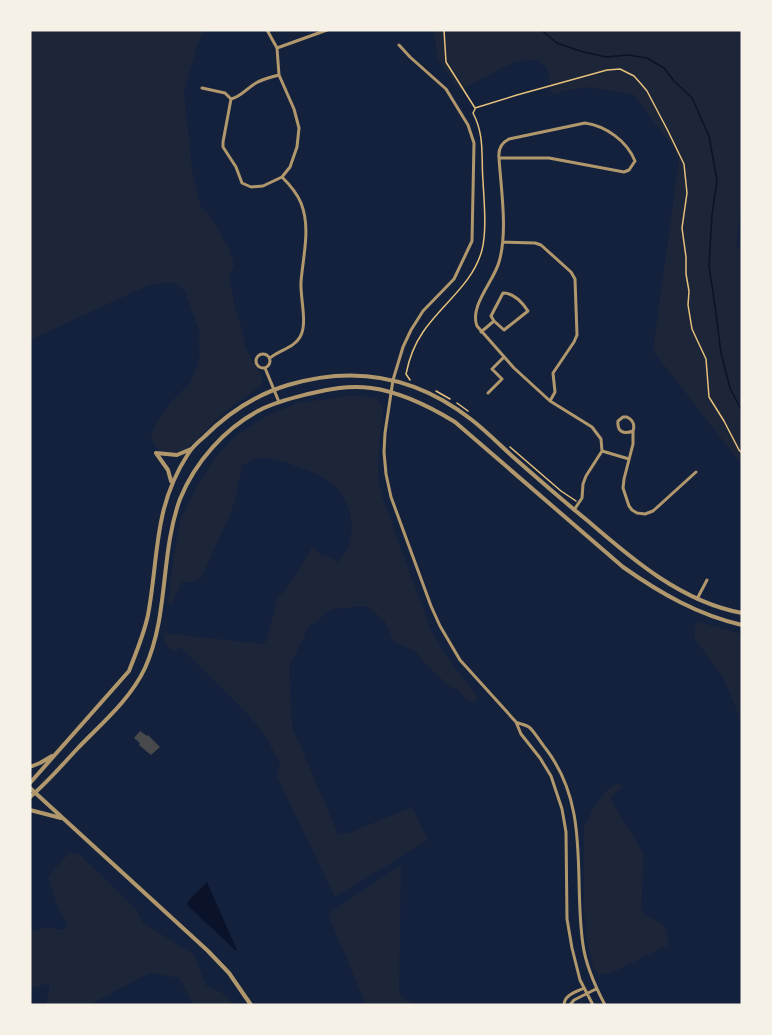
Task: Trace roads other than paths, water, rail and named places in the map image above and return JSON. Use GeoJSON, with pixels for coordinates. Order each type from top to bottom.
{"type":"FeatureCollection","features":[{"type":"Feature","properties":{"kind":"street"},"geometry":{"type":"LineString","coordinates":[[231,99],[223,147],[236,167],[242,183],[251,187],[263,186],[282,177],[290,167],[297,147],[299,128],[294,109],[279,75],[277,48],[267,30]]}},
{"type":"Feature","properties":{"kind":"street"},"geometry":{"type":"LineString","coordinates":[[277,48],[327,30]]}},
{"type":"Feature","properties":{"kind":"street"},"geometry":{"type":"LineString","coordinates":[[399,45],[446,89],[468,124],[474,143],[473,208],[472,241],[454,279],[423,311],[403,347],[391,393],[384,452],[386,474],[391,497],[431,606],[444,634],[460,660],[516,723],[550,776],[562,809],[566,832],[567,919],[572,948],[580,980],[593,1005]]}},
{"type":"Feature","properties":{"kind":"street"},"geometry":{"type":"LineString","coordinates":[[231,99],[239,97],[258,82],[279,75]]}},
{"type":"Feature","properties":{"kind":"street"},"geometry":{"type":"LineString","coordinates":[[202,87],[225,93],[231,99]]}},
{"type":"Feature","properties":{"kind":"street"},"geometry":{"type":"LineString","coordinates":[[499,158],[549,158],[624,172],[629,170],[635,161],[628,148],[615,135],[600,126],[585,123],[509,138],[500,147],[499,158],[503,203],[503,242],[497,267],[474,320],[504,357],[550,401],[592,427],[601,440],[602,451],[586,476],[582,498],[574,510]]}},
{"type":"Feature","properties":{"kind":"street"},"geometry":{"type":"LineString","coordinates":[[270,357],[293,345],[300,338],[304,319],[301,281],[306,241],[305,217],[301,202],[282,177]]}},
{"type":"Feature","properties":{"kind":"street"},"geometry":{"type":"LineString","coordinates":[[503,242],[541,244],[571,272],[575,279],[577,334],[553,373],[555,392],[550,401]]}},
{"type":"Feature","properties":{"kind":"street"},"geometry":{"type":"LineString","coordinates":[[503,293],[509,293],[528,311],[504,330],[494,321],[491,316],[503,293]]}},
{"type":"Feature","properties":{"kind":"street"},"geometry":{"type":"LineString","coordinates":[[482,332],[494,321]]}},
{"type":"Feature","properties":{"kind":"street"},"geometry":{"type":"LineString","coordinates":[[270,357],[264,353],[256,359],[258,366],[265,368],[279,402]]}},
{"type":"Feature","properties":{"kind":"street"},"geometry":{"type":"LineString","coordinates":[[265,368],[270,364],[270,357]]}},
{"type":"Feature","properties":{"kind":"street"},"geometry":{"type":"LineString","coordinates":[[488,393],[502,379],[492,369],[504,357]]}},
{"type":"Feature","properties":{"kind":"street"},"geometry":{"type":"LineString","coordinates":[[30,783],[129,671],[148,615],[162,514],[172,482],[189,452],[213,428],[235,411],[275,389],[307,380],[340,375],[369,376],[393,380],[428,393],[471,419],[612,543],[649,571],[697,599],[742,613]]}},
{"type":"Feature","properties":{"kind":"street"},"geometry":{"type":"LineString","coordinates":[[30,797],[134,689],[145,668],[159,618],[173,525],[180,501],[196,469],[209,451],[222,436],[261,409],[327,389],[373,388],[427,406],[455,422],[645,582],[700,612],[742,625]]}},
{"type":"Feature","properties":{"kind":"street"},"geometry":{"type":"LineString","coordinates":[[633,431],[623,433],[617,426],[618,421],[623,417],[630,419],[634,427],[633,444],[623,488],[629,506],[637,513],[653,512],[696,472]]}},
{"type":"Feature","properties":{"kind":"street"},"geometry":{"type":"LineString","coordinates":[[169,490],[170,474],[156,453],[177,455],[194,447]]}},
{"type":"Feature","properties":{"kind":"street"},"geometry":{"type":"LineString","coordinates":[[602,451],[629,459]]}},
{"type":"Feature","properties":{"kind":"street"},"geometry":{"type":"LineString","coordinates":[[697,599],[707,580]]}},
{"type":"Feature","properties":{"kind":"street"},"geometry":{"type":"LineString","coordinates":[[516,723],[529,727],[552,757],[560,770],[573,806],[579,849],[579,899],[583,947],[596,989],[605,1005]]}},
{"type":"Feature","properties":{"kind":"street"},"geometry":{"type":"LineString","coordinates":[[30,767],[56,754]]}},
{"type":"Feature","properties":{"kind":"street"},"geometry":{"type":"LineString","coordinates":[[30,788],[208,951],[229,973],[251,1005]]}},
{"type":"Feature","properties":{"kind":"street"},"geometry":{"type":"LineString","coordinates":[[30,810],[65,819]]}},
{"type":"Feature","properties":{"kind":"street"},"geometry":{"type":"LineString","coordinates":[[564,1005],[566,998],[584,988]]}},
{"type":"Feature","properties":{"kind":"street"},"geometry":{"type":"LineString","coordinates":[[570,1005],[574,1000],[596,989]]}},
{"type":"Feature","properties":{"kind":"waterway"},"geometry":{"type":"LineString","coordinates":[[541,30],[557,43],[580,51],[606,57],[628,55],[647,58],[664,68],[692,98],[709,136],[717,180],[709,266],[721,353],[730,388],[742,411]]}}]}
